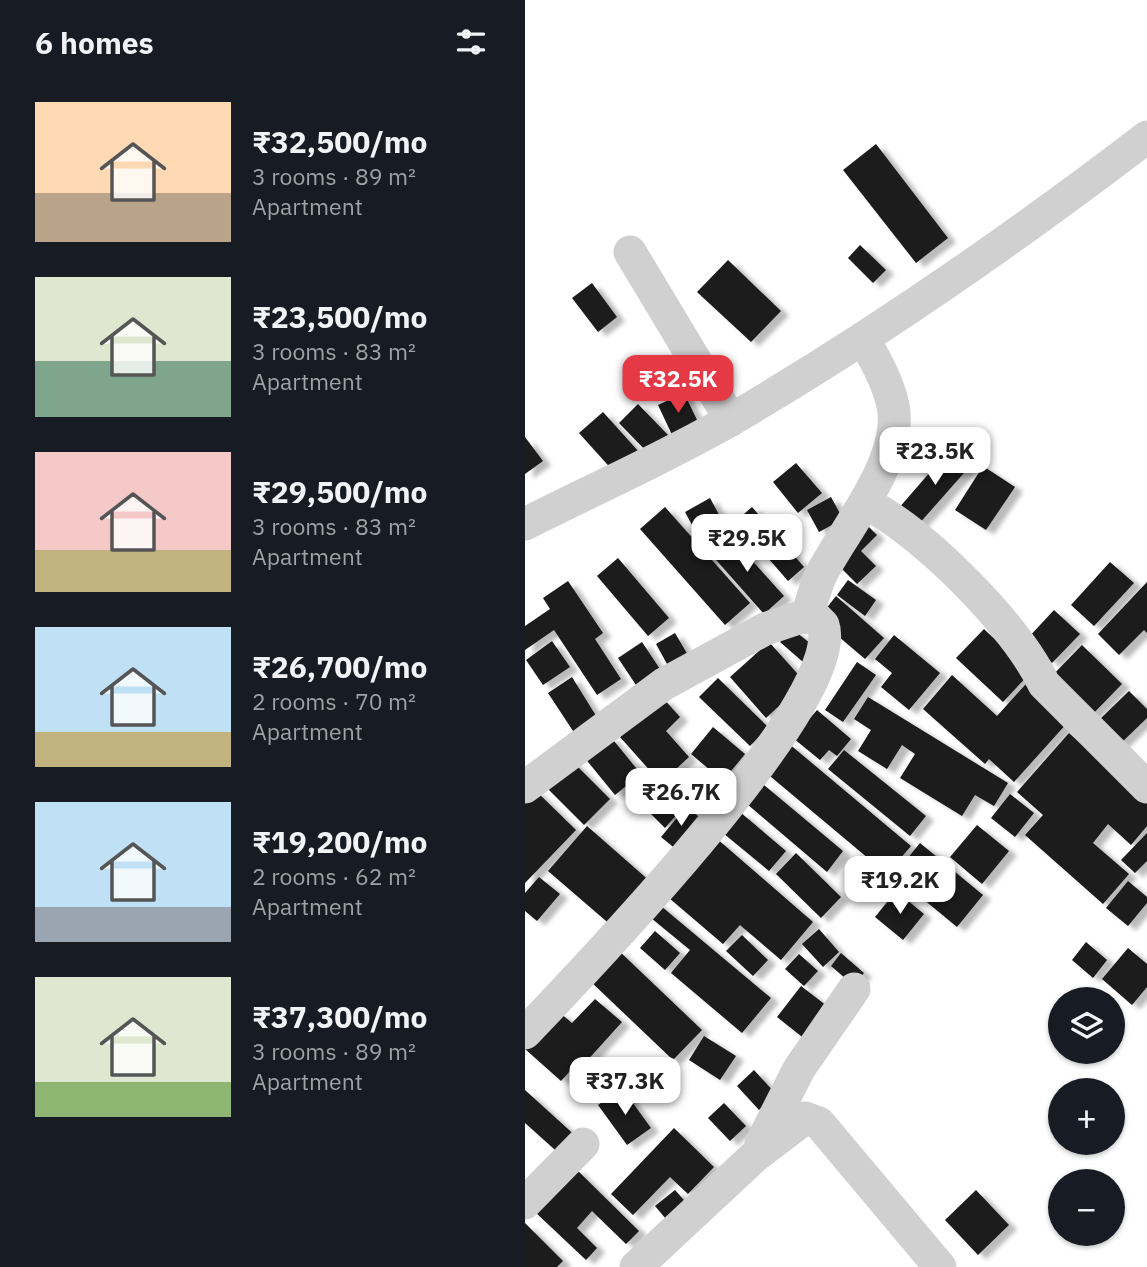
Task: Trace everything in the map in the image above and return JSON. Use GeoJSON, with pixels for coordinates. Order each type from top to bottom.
{"type":"FeatureCollection","features":[{"type":"Feature","properties":{"kind":"street"},"geometry":{"type":"LineString","coordinates":[[525,524],[731,419],[863,339],[1044,216],[1147,137]]}},
{"type":"Feature","properties":{"kind":"street"},"geometry":{"type":"LineString","coordinates":[[630,252],[731,419]]}},
{"type":"Feature","properties":{"kind":"street"},"geometry":{"type":"LineString","coordinates":[[807,617],[821,573],[866,503],[892,439],[894,411],[877,361],[863,339]]}},
{"type":"Feature","properties":{"kind":"street"},"geometry":{"type":"LineString","coordinates":[[866,503],[895,519],[980,598],[1034,663],[1044,684],[1147,786]]}},
{"type":"Feature","properties":{"kind":"street"},"geometry":{"type":"LineString","coordinates":[[525,787],[664,684],[765,629],[789,619],[807,617],[815,618],[825,628],[823,653],[813,678],[770,751],[691,852],[525,1033]]}},
{"type":"Feature","properties":{"kind":"street"},"geometry":{"type":"LineString","coordinates":[[755,1156],[799,1069],[854,989]]}},
{"type":"Feature","properties":{"kind":"street"},"geometry":{"type":"LineString","coordinates":[[636,1267],[755,1156],[800,1120],[815,1120],[940,1267]]}},
{"type":"Feature","properties":{"kind":"street"},"geometry":{"type":"LineString","coordinates":[[525,1203],[583,1144]]}},
{"type":"Feature","properties":{"kind":"building"},"geometry":{"type":"Polygon","coordinates":[[[876,144],[948,238],[916,263],[843,170],[876,144]]]}},
{"type":"Feature","properties":{"kind":"building"},"geometry":{"type":"Polygon","coordinates":[[[860,245],[886,270],[873,283],[848,258],[860,245]]]}},
{"type":"Feature","properties":{"kind":"building"},"geometry":{"type":"Polygon","coordinates":[[[728,260],[781,311],[751,342],[697,292],[728,260]]]}},
{"type":"Feature","properties":{"kind":"building"},"geometry":{"type":"Polygon","coordinates":[[[592,283],[617,317],[598,332],[572,298],[592,283]]]}},
{"type":"Feature","properties":{"kind":"building"},"geometry":{"type":"Polygon","coordinates":[[[684,393],[699,424],[673,437],[658,405],[684,393]]]}},
{"type":"Feature","properties":{"kind":"building"},"geometry":{"type":"Polygon","coordinates":[[[638,404],[668,435],[649,454],[619,423],[638,404]]]}},
{"type":"Feature","properties":{"kind":"building"},"geometry":{"type":"Polygon","coordinates":[[[603,412],[639,452],[615,473],[579,433],[603,412]]]}},
{"type":"Feature","properties":{"kind":"building"},"geometry":{"type":"Polygon","coordinates":[[[525,437],[543,461],[525,474],[525,437]]]}},
{"type":"Feature","properties":{"kind":"building"},"geometry":{"type":"Polygon","coordinates":[[[951,448],[971,465],[918,525],[898,509],[951,448]]]}},
{"type":"Feature","properties":{"kind":"building"},"geometry":{"type":"Polygon","coordinates":[[[796,463],[822,493],[798,513],[773,482],[796,463]]]}},
{"type":"Feature","properties":{"kind":"building"},"geometry":{"type":"Polygon","coordinates":[[[983,466],[1015,487],[986,530],[955,510],[983,466]]]}},
{"type":"Feature","properties":{"kind":"building"},"geometry":{"type":"Polygon","coordinates":[[[831,497],[843,519],[819,532],[807,510],[831,497]]]}},
{"type":"Feature","properties":{"kind":"building"},"geometry":{"type":"Polygon","coordinates":[[[710,498],[723,522],[698,536],[685,512],[710,498]]]}},
{"type":"Feature","properties":{"kind":"building"},"geometry":{"type":"Polygon","coordinates":[[[665,507],[750,603],[725,625],[640,529],[665,507]]]}},
{"type":"Feature","properties":{"kind":"building"},"geometry":{"type":"Polygon","coordinates":[[[752,507],[804,567],[788,581],[736,521],[752,507]]]}},
{"type":"Feature","properties":{"kind":"building"},"geometry":{"type":"Polygon","coordinates":[[[867,525],[877,535],[861,551],[876,566],[857,584],[833,560],[867,525]]]}},
{"type":"Feature","properties":{"kind":"building"},"geometry":{"type":"Polygon","coordinates":[[[729,535],[784,596],[764,614],[709,552],[729,535]]]}},
{"type":"Feature","properties":{"kind":"building"},"geometry":{"type":"Polygon","coordinates":[[[618,558],[669,618],[648,636],[597,576],[618,558]]]}},
{"type":"Feature","properties":{"kind":"building"},"geometry":{"type":"Polygon","coordinates":[[[1110,562],[1134,583],[1094,626],[1071,605],[1110,562]]]}},
{"type":"Feature","properties":{"kind":"building"},"geometry":{"type":"Polygon","coordinates":[[[848,580],[876,600],[865,616],[837,595],[848,580]]]}},
{"type":"Feature","properties":{"kind":"building"},"geometry":{"type":"Polygon","coordinates":[[[568,581],[603,633],[595,639],[621,679],[597,695],[554,630],[525,650],[525,626],[550,609],[543,598],[568,581]]]}},
{"type":"Feature","properties":{"kind":"building"},"geometry":{"type":"Polygon","coordinates":[[[1147,582],[1147,633],[1144,630],[1119,655],[1098,634],[1147,582]]]}},
{"type":"Feature","properties":{"kind":"building"},"geometry":{"type":"Polygon","coordinates":[[[836,596],[884,638],[865,659],[818,619],[836,596]]]}},
{"type":"Feature","properties":{"kind":"building"},"geometry":{"type":"Polygon","coordinates":[[[1054,610],[1080,634],[1052,663],[1027,639],[1054,610]]]}},
{"type":"Feature","properties":{"kind":"building"},"geometry":{"type":"Polygon","coordinates":[[[792,629],[815,647],[803,662],[780,642],[792,629]]]}},
{"type":"Feature","properties":{"kind":"building"},"geometry":{"type":"Polygon","coordinates":[[[984,629],[1030,673],[1003,702],[956,658],[984,629]]]}},
{"type":"Feature","properties":{"kind":"building"},"geometry":{"type":"Polygon","coordinates":[[[675,633],[692,662],[672,673],[656,644],[675,633]]]}},
{"type":"Feature","properties":{"kind":"building"},"geometry":{"type":"Polygon","coordinates":[[[894,635],[940,673],[909,710],[881,687],[892,673],[875,659],[894,635]]]}},
{"type":"Feature","properties":{"kind":"building"},"geometry":{"type":"Polygon","coordinates":[[[552,641],[570,667],[543,685],[526,660],[552,641]]]}},
{"type":"Feature","properties":{"kind":"building"},"geometry":{"type":"Polygon","coordinates":[[[642,642],[662,672],[638,688],[618,658],[642,642]]]}},
{"type":"Feature","properties":{"kind":"building"},"geometry":{"type":"Polygon","coordinates":[[[769,642],[805,682],[766,718],[730,677],[769,642]]]}},
{"type":"Feature","properties":{"kind":"building"},"geometry":{"type":"Polygon","coordinates":[[[1082,645],[1122,684],[1088,719],[1048,680],[1082,645]]]}},
{"type":"Feature","properties":{"kind":"building"},"geometry":{"type":"Polygon","coordinates":[[[857,662],[876,675],[843,722],[825,710],[857,662]]]}},
{"type":"Feature","properties":{"kind":"building"},"geometry":{"type":"Polygon","coordinates":[[[952,675],[997,716],[1026,684],[1068,722],[1014,782],[989,759],[985,764],[923,709],[952,675]]]}},
{"type":"Feature","properties":{"kind":"building"},"geometry":{"type":"Polygon","coordinates":[[[572,677],[598,719],[575,734],[548,693],[572,677]]]}},
{"type":"Feature","properties":{"kind":"building"},"geometry":{"type":"Polygon","coordinates":[[[718,678],[768,727],[750,746],[699,697],[718,678]]]}},
{"type":"Feature","properties":{"kind":"building"},"geometry":{"type":"Polygon","coordinates":[[[1129,691],[1147,709],[1147,718],[1119,745],[1097,722],[1129,691]]]}},
{"type":"Feature","properties":{"kind":"building"},"geometry":{"type":"Polygon","coordinates":[[[868,697],[1008,783],[994,806],[975,795],[962,816],[900,778],[915,754],[902,745],[887,769],[858,751],[871,730],[854,719],[868,697]]]}},
{"type":"Feature","properties":{"kind":"building"},"geometry":{"type":"Polygon","coordinates":[[[663,698],[680,717],[666,731],[689,757],[661,783],[620,737],[663,698]]]}},
{"type":"Feature","properties":{"kind":"building"},"geometry":{"type":"Polygon","coordinates":[[[817,710],[851,739],[837,756],[829,750],[820,760],[793,738],[817,710]]]}},
{"type":"Feature","properties":{"kind":"building"},"geometry":{"type":"Polygon","coordinates":[[[713,727],[745,754],[723,781],[691,754],[713,727]]]}},
{"type":"Feature","properties":{"kind":"building"},"geometry":{"type":"Polygon","coordinates":[[[1069,733],[1147,802],[1147,826],[1131,845],[1108,824],[1093,843],[1129,874],[1103,904],[1025,835],[1043,815],[1017,792],[1069,733]]]}},
{"type":"Feature","properties":{"kind":"building"},"geometry":{"type":"Polygon","coordinates":[[[610,736],[641,774],[615,795],[584,757],[610,736]]]}},
{"type":"Feature","properties":{"kind":"building"},"geometry":{"type":"Polygon","coordinates":[[[788,743],[911,846],[887,874],[764,771],[788,743]]]}},
{"type":"Feature","properties":{"kind":"building"},"geometry":{"type":"Polygon","coordinates":[[[844,750],[926,816],[910,836],[828,769],[844,750]]]}},
{"type":"Feature","properties":{"kind":"building"},"geometry":{"type":"Polygon","coordinates":[[[571,760],[610,799],[584,825],[546,787],[571,760]]]}},
{"type":"Feature","properties":{"kind":"building"},"geometry":{"type":"Polygon","coordinates":[[[686,774],[711,793],[697,810],[673,790],[686,774]]]}},
{"type":"Feature","properties":{"kind":"building"},"geometry":{"type":"Polygon","coordinates":[[[764,785],[843,851],[827,872],[747,804],[764,785]]]}},
{"type":"Feature","properties":{"kind":"building"},"geometry":{"type":"Polygon","coordinates":[[[534,789],[576,830],[525,883],[525,799],[534,789]]]}},
{"type":"Feature","properties":{"kind":"building"},"geometry":{"type":"Polygon","coordinates":[[[669,791],[685,805],[665,828],[650,813],[669,791]]]}},
{"type":"Feature","properties":{"kind":"building"},"geometry":{"type":"Polygon","coordinates":[[[1010,794],[1034,813],[1015,837],[991,818],[1010,794]]]}},
{"type":"Feature","properties":{"kind":"building"},"geometry":{"type":"Polygon","coordinates":[[[686,807],[702,819],[677,850],[661,837],[686,807]]]}},
{"type":"Feature","properties":{"kind":"building"},"geometry":{"type":"Polygon","coordinates":[[[740,812],[786,851],[769,871],[723,833],[740,812]]]}},
{"type":"Feature","properties":{"kind":"building"},"geometry":{"type":"Polygon","coordinates":[[[977,825],[1009,851],[982,884],[950,857],[977,825]]]}},
{"type":"Feature","properties":{"kind":"building"},"geometry":{"type":"Polygon","coordinates":[[[587,826],[652,883],[613,927],[548,871],[587,826]]]}},
{"type":"Feature","properties":{"kind":"building"},"geometry":{"type":"Polygon","coordinates":[[[1147,833],[1147,861],[1135,873],[1121,860],[1147,833]]]}},
{"type":"Feature","properties":{"kind":"building"},"geometry":{"type":"Polygon","coordinates":[[[716,838],[813,922],[781,960],[740,925],[723,944],[662,892],[716,838]]]}},
{"type":"Feature","properties":{"kind":"building"},"geometry":{"type":"Polygon","coordinates":[[[920,843],[983,895],[957,927],[894,875],[920,843]]]}},
{"type":"Feature","properties":{"kind":"building"},"geometry":{"type":"Polygon","coordinates":[[[796,853],[841,897],[821,918],[776,874],[796,853]]]}},
{"type":"Feature","properties":{"kind":"building"},"geometry":{"type":"Polygon","coordinates":[[[539,877],[560,894],[537,921],[525,911],[525,893],[539,877]]]}},
{"type":"Feature","properties":{"kind":"building"},"geometry":{"type":"Polygon","coordinates":[[[1128,881],[1147,897],[1147,903],[1128,926],[1106,908],[1128,881]]]}},
{"type":"Feature","properties":{"kind":"building"},"geometry":{"type":"Polygon","coordinates":[[[896,891],[924,914],[903,940],[875,917],[896,891]]]}},
{"type":"Feature","properties":{"kind":"building"},"geometry":{"type":"Polygon","coordinates":[[[655,901],[771,998],[742,1033],[671,973],[690,950],[645,913],[655,901]]]}},
{"type":"Feature","properties":{"kind":"building"},"geometry":{"type":"Polygon","coordinates":[[[819,929],[839,952],[823,967],[802,944],[819,929]]]}},
{"type":"Feature","properties":{"kind":"building"},"geometry":{"type":"Polygon","coordinates":[[[655,931],[680,953],[665,970],[640,948],[655,931]]]}},
{"type":"Feature","properties":{"kind":"building"},"geometry":{"type":"Polygon","coordinates":[[[742,935],[768,960],[753,976],[726,951],[742,935]]]}},
{"type":"Feature","properties":{"kind":"building"},"geometry":{"type":"Polygon","coordinates":[[[1086,942],[1107,960],[1093,978],[1072,960],[1086,942]]]}},
{"type":"Feature","properties":{"kind":"building"},"geometry":{"type":"Polygon","coordinates":[[[1128,948],[1147,964],[1147,987],[1132,1005],[1125,999],[1125,987],[1111,987],[1102,979],[1128,948]]]}},
{"type":"Feature","properties":{"kind":"building"},"geometry":{"type":"Polygon","coordinates":[[[617,949],[702,1030],[673,1060],[588,979],[617,949]]]}},
{"type":"Feature","properties":{"kind":"building"},"geometry":{"type":"Polygon","coordinates":[[[841,953],[864,973],[853,985],[831,966],[841,953]]]}},
{"type":"Feature","properties":{"kind":"building"},"geometry":{"type":"Polygon","coordinates":[[[799,954],[818,971],[804,986],[785,969],[799,954]]]}},
{"type":"Feature","properties":{"kind":"building"},"geometry":{"type":"Polygon","coordinates":[[[801,986],[836,1013],[811,1044],[777,1017],[801,986]]]}},
{"type":"Feature","properties":{"kind":"building"},"geometry":{"type":"Polygon","coordinates":[[[595,999],[622,1022],[585,1063],[581,1059],[561,1081],[525,1049],[559,1012],[572,1023],[595,999]]]}},
{"type":"Feature","properties":{"kind":"building"},"geometry":{"type":"Polygon","coordinates":[[[704,1036],[736,1056],[720,1080],[689,1060],[704,1036]]]}},
{"type":"Feature","properties":{"kind":"building"},"geometry":{"type":"Polygon","coordinates":[[[754,1070],[776,1094],[759,1110],[737,1086],[754,1070]]]}},
{"type":"Feature","properties":{"kind":"building"},"geometry":{"type":"Polygon","coordinates":[[[622,1088],[651,1128],[627,1145],[598,1105],[622,1088]]]}},
{"type":"Feature","properties":{"kind":"building"},"geometry":{"type":"Polygon","coordinates":[[[525,1090],[579,1139],[563,1157],[525,1123],[525,1090]]]}},
{"type":"Feature","properties":{"kind":"building"},"geometry":{"type":"Polygon","coordinates":[[[724,1103],[746,1126],[730,1141],[708,1118],[724,1103]]]}},
{"type":"Feature","properties":{"kind":"building"},"geometry":{"type":"Polygon","coordinates":[[[674,1128],[714,1167],[688,1194],[670,1177],[633,1215],[611,1194],[674,1128]]]}},
{"type":"Feature","properties":{"kind":"building"},"geometry":{"type":"Polygon","coordinates":[[[575,1168],[639,1231],[626,1244],[592,1211],[577,1228],[597,1248],[586,1260],[534,1211],[575,1168]]]}},
{"type":"Feature","properties":{"kind":"building"},"geometry":{"type":"Polygon","coordinates":[[[675,1190],[691,1208],[671,1225],[655,1206],[675,1190]]]}},
{"type":"Feature","properties":{"kind":"building"},"geometry":{"type":"Polygon","coordinates":[[[976,1190],[1009,1225],[978,1255],[945,1220],[976,1190]]]}},
{"type":"Feature","properties":{"kind":"building"},"geometry":{"type":"Polygon","coordinates":[[[525,1223],[563,1261],[557,1267],[525,1267],[525,1223]]]}}]}
